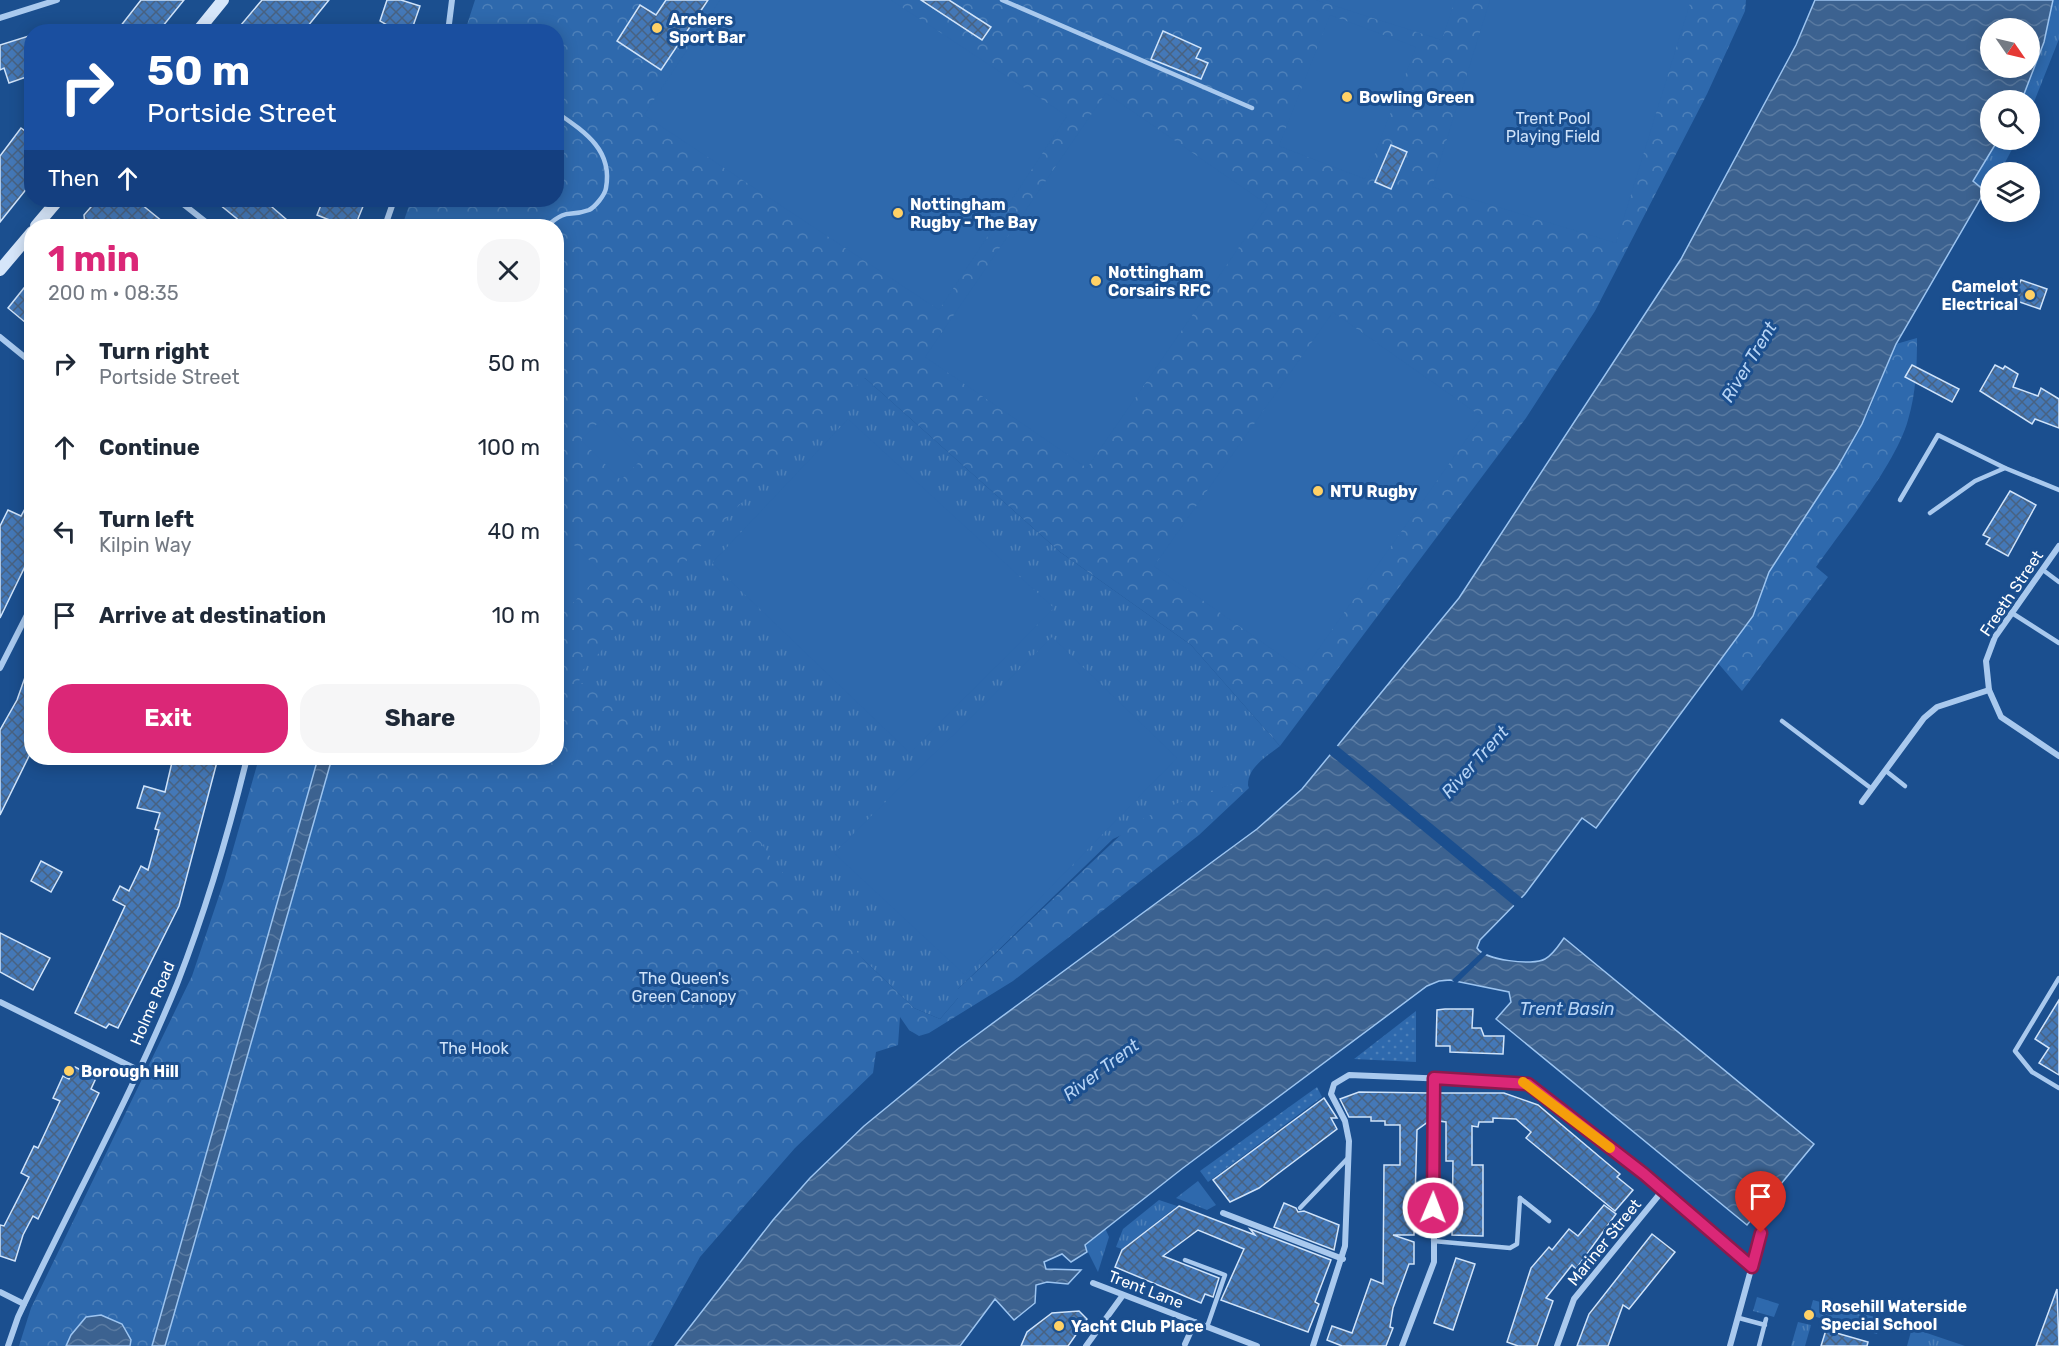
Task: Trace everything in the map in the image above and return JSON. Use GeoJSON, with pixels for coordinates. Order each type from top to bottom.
{"type":"FeatureCollection","features":[{"type":"Feature","properties":{"kind":"street"},"geometry":{"type":"LineString","coordinates":[[0,18],[57,0]]}},
{"type":"Feature","properties":{"kind":"street"},"geometry":{"type":"LineString","coordinates":[[204,24],[223,0]]}},
{"type":"Feature","properties":{"kind":"street"},"geometry":{"type":"LineString","coordinates":[[449,24],[452,0]]}},
{"type":"Feature","properties":{"kind":"street"},"geometry":{"type":"LineString","coordinates":[[42,219],[52,207]]}},
{"type":"Feature","properties":{"kind":"street"},"geometry":{"type":"LineString","coordinates":[[187,207],[202,219]]}},
{"type":"Feature","properties":{"kind":"street"},"geometry":{"type":"LineString","coordinates":[[0,270],[24,242]]}},
{"type":"Feature","properties":{"kind":"street"},"geometry":{"type":"LineString","coordinates":[[0,337],[24,356]]}},
{"type":"Feature","properties":{"kind":"street","name":"Freeth Street"},"geometry":{"type":"LineString","coordinates":[[2059,546],[1995,637],[1986,662],[1989,690],[2001,717],[2059,756]]}},
{"type":"Feature","properties":{"kind":"street"},"geometry":{"type":"LineString","coordinates":[[0,668],[24,621]]}},
{"type":"Feature","properties":{"kind":"street"},"geometry":{"type":"LineString","coordinates":[[1860,804],[1924,718],[1937,707],[1989,690]]}},
{"type":"Feature","properties":{"kind":"street","name":"Holme Road"},"geometry":{"type":"LineString","coordinates":[[8,1346],[24,1304],[138,1070],[176,985],[212,888],[245,765]]}},
{"type":"Feature","properties":{"kind":"street"},"geometry":{"type":"LineString","coordinates":[[0,1002],[138,1070]]}},
{"type":"Feature","properties":{"kind":"street"},"geometry":{"type":"LineString","coordinates":[[1313,1346],[1343,1259],[1348,1132],[1331,1094],[1334,1084],[1354,1074],[1528,1084],[1676,1200],[1752,1267]]}},
{"type":"Feature","properties":{"kind":"street"},"geometry":{"type":"LineString","coordinates":[[1402,1346],[1434,1262],[1434,1078]]}},
{"type":"Feature","properties":{"kind":"street","name":"Mariner Street"},"geometry":{"type":"LineString","coordinates":[[1557,1346],[1574,1299],[1663,1190]]}},
{"type":"Feature","properties":{"kind":"street"},"geometry":{"type":"LineString","coordinates":[[1223,1213],[1343,1259]]}},
{"type":"Feature","properties":{"kind":"street"},"geometry":{"type":"LineString","coordinates":[[1730,1346],[1761,1233]]}},
{"type":"Feature","properties":{"kind":"street","name":"Trent Lane"},"geometry":{"type":"LineString","coordinates":[[1093,1283],[1257,1346]]}},
{"type":"Feature","properties":{"kind":"street"},"geometry":{"type":"LineString","coordinates":[[0,1292],[24,1304]]}},
{"type":"Feature","properties":{"kind":"street"},"geometry":{"type":"LineString","coordinates":[[1086,1346],[1123,1295]]}},
{"type":"Feature","properties":{"kind":"street"},"geometry":{"type":"LineString","coordinates":[[1185,1344],[1194,1322]]}},
{"type":"Feature","properties":{"kind":"lane"},"geometry":{"type":"LineString","coordinates":[[1002,0],[1252,108]]}},
{"type":"Feature","properties":{"kind":"lane"},"geometry":{"type":"LineString","coordinates":[[555,219],[562,213],[590,209],[605,193],[609,171],[601,150],[582,130],[564,118]]}},
{"type":"Feature","properties":{"kind":"lane"},"geometry":{"type":"LineString","coordinates":[[1900,500],[1938,435],[2005,468],[2059,490]]}},
{"type":"Feature","properties":{"kind":"lane"},"geometry":{"type":"LineString","coordinates":[[1930,513],[1975,481],[2005,468]]}},
{"type":"Feature","properties":{"kind":"lane"},"geometry":{"type":"LineString","coordinates":[[2043,570],[2059,582]]}},
{"type":"Feature","properties":{"kind":"lane"},"geometry":{"type":"LineString","coordinates":[[2012,613],[2059,643]]}},
{"type":"Feature","properties":{"kind":"lane"},"geometry":{"type":"LineString","coordinates":[[1782,721],[1872,789]]}},
{"type":"Feature","properties":{"kind":"lane"},"geometry":{"type":"LineString","coordinates":[[1886,771],[1905,786]]}},
{"type":"Feature","properties":{"kind":"lane"},"geometry":{"type":"LineString","coordinates":[[2059,978],[2015,1051],[2032,1072],[2059,1088]]}},
{"type":"Feature","properties":{"kind":"lane"},"geometry":{"type":"LineString","coordinates":[[1300,1208],[1348,1158]]}},
{"type":"Feature","properties":{"kind":"lane"},"geometry":{"type":"LineString","coordinates":[[1433,1241],[1510,1248],[1517,1244],[1520,1198],[1549,1221]]}},
{"type":"Feature","properties":{"kind":"lane"},"geometry":{"type":"LineString","coordinates":[[1185,1260],[1225,1275],[1207,1327]]}},
{"type":"Feature","properties":{"kind":"lane"},"geometry":{"type":"LineString","coordinates":[[1739,1318],[1765,1325]]}},
{"type":"Feature","properties":{"kind":"lane"},"geometry":{"type":"LineString","coordinates":[[1759,1346],[1766,1319]]}},
{"type":"Feature","properties":{"kind":"green space"},"geometry":{"type":"Polygon","coordinates":[[[475,0],[1746,0],[1745,11],[1707,94],[1595,311],[1526,418],[1280,746],[1191,645],[1060,552],[865,378],[823,417],[582,671],[578,685],[589,680],[604,690],[609,700],[697,779],[760,841],[777,867],[819,908],[864,960],[914,1008],[940,1019],[958,998],[958,989],[1129,827],[1171,806],[1216,789],[1246,780],[1249,788],[1199,835],[1013,981],[929,1033],[919,1036],[909,1030],[900,1017],[898,1045],[876,1052],[873,1073],[795,1148],[700,1257],[651,1346],[19,1346],[31,1308],[192,976],[224,881],[257,765],[564,765],[564,219],[404,219],[409,207],[564,207],[564,24],[467,24],[475,0]]]}},
{"type":"Feature","properties":{"kind":"green space","name":"Nottingham Rugby - The Bay"},"geometry":{"type":"Polygon","coordinates":[[[720,0],[891,0],[1067,116],[939,310],[644,115],[720,0]]]}},
{"type":"Feature","properties":{"kind":"green space"},"geometry":{"type":"Polygon","coordinates":[[[1316,0],[1455,0],[1442,40],[1316,0]]]}},
{"type":"Feature","properties":{"kind":"green space","name":"Trent Pool Playing Field"},"geometry":{"type":"Polygon","coordinates":[[[1490,0],[1691,0],[1616,243],[1432,187],[1490,0]]]}},
{"type":"Feature","properties":{"kind":"green space"},"geometry":{"type":"Polygon","coordinates":[[[2053,0],[2059,0],[2059,39],[2039,90],[2025,90],[2030,78],[2040,78],[2040,52],[2053,0]]]}},
{"type":"Feature","properties":{"kind":"green space","name":"Bowling Green"},"geometry":{"type":"Polygon","coordinates":[[[1330,15],[1416,47],[1365,179],[1279,146],[1330,15]]]}},
{"type":"Feature","properties":{"kind":"green space","name":"Nottingham Corsairs RFC"},"geometry":{"type":"Polygon","coordinates":[[[1106,93],[1268,205],[1087,468],[925,357],[1106,93]]]}},
{"type":"Feature","properties":{"kind":"green space"},"geometry":{"type":"Polygon","coordinates":[[[1991,150],[2012,150],[2005,162],[1984,162],[1991,150]]]}},
{"type":"Feature","properties":{"kind":"green space"},"geometry":{"type":"Polygon","coordinates":[[[1980,169],[1980,187],[1973,182],[1980,169]]]}},
{"type":"Feature","properties":{"kind":"green space","name":"NTU Rugby"},"geometry":{"type":"Polygon","coordinates":[[[1333,312],[1482,417],[1303,671],[1154,566],[1333,312]]]}},
{"type":"Feature","properties":{"kind":"green space"},"geometry":{"type":"Polygon","coordinates":[[[1917,338],[1911,410],[1902,437],[1881,476],[1816,567],[1828,577],[1742,691],[1717,662],[1753,616],[1769,572],[1837,468],[1868,413],[1896,344],[1917,338]]]}},
{"type":"Feature","properties":{"kind":"green space"},"geometry":{"type":"Polygon","coordinates":[[[865,378],[1060,552],[1191,645],[1280,746],[1254,768],[1248,785],[1224,787],[1113,839],[958,989],[958,998],[940,1019],[914,1008],[578,686],[564,660],[564,501],[865,378]]]}},
{"type":"Feature","properties":{"kind":"green space"},"geometry":{"type":"Polygon","coordinates":[[[602,419],[642,459],[621,480],[581,440],[602,419]]]}},
{"type":"Feature","properties":{"kind":"green space"},"geometry":{"type":"Polygon","coordinates":[[[848,419],[1054,608],[910,753],[712,563],[848,419]]]}},
{"type":"Feature","properties":{"kind":"green space"},"geometry":{"type":"Polygon","coordinates":[[[564,535],[602,573],[568,608],[564,604],[564,535]]]}},
{"type":"Feature","properties":{"kind":"green space"},"geometry":{"type":"Polygon","coordinates":[[[1052,637],[1177,758],[965,975],[834,853],[1052,637]]]}},
{"type":"Feature","properties":{"kind":"green space"},"geometry":{"type":"Polygon","coordinates":[[[1416,1011],[1416,1062],[1354,1059],[1416,1011]]]}},
{"type":"Feature","properties":{"kind":"green space"},"geometry":{"type":"Polygon","coordinates":[[[1317,1087],[1322,1097],[1208,1182],[1200,1171],[1317,1087]]]}},
{"type":"Feature","properties":{"kind":"green space"},"geometry":{"type":"Polygon","coordinates":[[[1198,1181],[1216,1205],[1207,1210],[1176,1198],[1198,1181]]]}},
{"type":"Feature","properties":{"kind":"green space"},"geometry":{"type":"Polygon","coordinates":[[[1159,1200],[1177,1206],[1122,1249],[1116,1247],[1123,1229],[1159,1200]]]}},
{"type":"Feature","properties":{"kind":"green space"},"geometry":{"type":"Polygon","coordinates":[[[1105,1228],[1109,1237],[1098,1272],[1085,1246],[1105,1228]]]}},
{"type":"Feature","properties":{"kind":"green space"},"geometry":{"type":"Polygon","coordinates":[[[1757,1297],[1779,1304],[1774,1317],[1753,1311],[1757,1297]]]}},
{"type":"Feature","properties":{"kind":"green space"},"geometry":{"type":"Polygon","coordinates":[[[1813,1300],[1882,1319],[1877,1334],[1809,1315],[1813,1300]]]}},
{"type":"Feature","properties":{"kind":"green space"},"geometry":{"type":"Polygon","coordinates":[[[1798,1322],[1811,1325],[1805,1346],[1791,1346],[1798,1322]]]}},
{"type":"Feature","properties":{"kind":"green space"},"geometry":{"type":"Polygon","coordinates":[[[1912,1328],[1965,1346],[1907,1346],[1912,1328]]]}},
{"type":"Feature","properties":{"kind":"water"},"geometry":{"type":"Polygon","coordinates":[[[1815,0],[2053,0],[2040,52],[2040,18],[1980,18],[1980,78],[2030,78],[2026,90],[1980,90],[1980,150],[1992,150],[1985,162],[1980,162],[1980,170],[1973,181],[1980,187],[1980,200],[1896,344],[1862,424],[1837,468],[1769,572],[1753,616],[1596,828],[1582,818],[1525,894],[1480,940],[1477,948],[1498,959],[1520,962],[1539,961],[1551,955],[1564,938],[1814,1144],[1747,1225],[1496,1019],[1511,1002],[1509,992],[1450,980],[1439,981],[1427,986],[1183,1168],[1085,1245],[1087,1252],[1071,1262],[1062,1254],[1044,1262],[1046,1269],[1081,1270],[1068,1284],[1047,1282],[1036,1285],[1035,1303],[1014,1320],[995,1299],[960,1346],[675,1346],[773,1220],[810,1178],[864,1126],[959,1048],[1257,829],[1302,789],[1459,598],[1681,259],[1796,45],[1815,0]]]}},
{"type":"Feature","properties":{"kind":"water"},"geometry":{"type":"Polygon","coordinates":[[[316,765],[330,765],[165,1346],[152,1346],[316,765]]]}},
{"type":"Feature","properties":{"kind":"water"},"geometry":{"type":"Polygon","coordinates":[[[101,1315],[122,1324],[131,1340],[130,1346],[66,1346],[71,1335],[86,1317],[101,1315]]]}},
{"type":"Feature","properties":{"kind":"pier"},"geometry":{"type":"Polygon","coordinates":[[[1335,744],[1524,900],[1517,908],[1328,753],[1335,744]]]}},
{"type":"Feature","properties":{"kind":"pier"},"geometry":{"type":"Polygon","coordinates":[[[1483,951],[1488,953],[1456,984],[1452,980],[1483,951]]]}},
{"type":"Feature","properties":{"kind":"building"},"geometry":{"type":"Polygon","coordinates":[[[141,0],[184,0],[164,24],[122,24],[141,0]]]}},
{"type":"Feature","properties":{"kind":"building"},"geometry":{"type":"Polygon","coordinates":[[[262,0],[329,0],[310,24],[242,24],[262,0]]]}},
{"type":"Feature","properties":{"kind":"building"},"geometry":{"type":"Polygon","coordinates":[[[387,0],[401,0],[420,6],[414,24],[385,24],[380,21],[387,0]]]}},
{"type":"Feature","properties":{"kind":"building","name":"Archers Sport Bar"},"geometry":{"type":"Polygon","coordinates":[[[666,0],[708,0],[661,70],[617,41],[640,5],[656,15],[666,0]]]}},
{"type":"Feature","properties":{"kind":"building"},"geometry":{"type":"Polygon","coordinates":[[[921,0],[949,0],[991,27],[982,40],[921,0]]]}},
{"type":"Feature","properties":{"kind":"building"},"geometry":{"type":"Polygon","coordinates":[[[1163,31],[1201,48],[1196,58],[1208,63],[1201,79],[1151,59],[1163,31]]]}},
{"type":"Feature","properties":{"kind":"building"},"geometry":{"type":"Polygon","coordinates":[[[24,38],[24,78],[9,83],[4,68],[0,70],[0,45],[24,38]]]}},
{"type":"Feature","properties":{"kind":"building"},"geometry":{"type":"Polygon","coordinates":[[[21,128],[24,130],[24,192],[0,222],[0,156],[21,128]]]}},
{"type":"Feature","properties":{"kind":"building"},"geometry":{"type":"Polygon","coordinates":[[[1391,145],[1407,152],[1391,189],[1375,182],[1391,145]]]}},
{"type":"Feature","properties":{"kind":"building"},"geometry":{"type":"Polygon","coordinates":[[[91,207],[145,207],[159,219],[84,219],[84,215],[91,207]]]}},
{"type":"Feature","properties":{"kind":"building"},"geometry":{"type":"Polygon","coordinates":[[[223,207],[272,207],[286,219],[237,219],[223,207]]]}},
{"type":"Feature","properties":{"kind":"building"},"geometry":{"type":"Polygon","coordinates":[[[320,207],[363,207],[358,219],[327,219],[317,215],[320,207]]]}},
{"type":"Feature","properties":{"kind":"building","name":"Camelot Electrical"},"geometry":{"type":"Polygon","coordinates":[[[2021,280],[2047,289],[2040,309],[2014,300],[2021,280]]]}},
{"type":"Feature","properties":{"kind":"building"},"geometry":{"type":"Polygon","coordinates":[[[24,288],[24,321],[8,308],[24,288]]]}},
{"type":"Feature","properties":{"kind":"building"},"geometry":{"type":"Polygon","coordinates":[[[1912,365],[1959,389],[1952,402],[1905,377],[1912,365]]]}},
{"type":"Feature","properties":{"kind":"building"},"geometry":{"type":"Polygon","coordinates":[[[1995,365],[2003,369],[2005,366],[2018,374],[2013,387],[2038,396],[2041,388],[2059,399],[2059,428],[2035,419],[2032,424],[1980,391],[1995,365]]]}},
{"type":"Feature","properties":{"kind":"building"},"geometry":{"type":"Polygon","coordinates":[[[2010,491],[2036,505],[2008,556],[1986,544],[1990,538],[1983,535],[2010,491]]]}},
{"type":"Feature","properties":{"kind":"building"},"geometry":{"type":"Polygon","coordinates":[[[8,510],[21,516],[24,511],[24,568],[0,618],[0,526],[8,510]]]}},
{"type":"Feature","properties":{"kind":"building"},"geometry":{"type":"Polygon","coordinates":[[[24,680],[25,765],[0,815],[0,730],[17,700],[24,680]]]}},
{"type":"Feature","properties":{"kind":"building"},"geometry":{"type":"Polygon","coordinates":[[[171,765],[216,765],[179,906],[118,1028],[109,1024],[106,1028],[75,1013],[125,906],[113,900],[120,886],[129,891],[141,866],[148,870],[159,830],[155,829],[160,813],[137,808],[144,786],[165,792],[171,765]]]}},
{"type":"Feature","properties":{"kind":"building"},"geometry":{"type":"Polygon","coordinates":[[[41,861],[62,872],[51,892],[31,881],[41,861]]]}},
{"type":"Feature","properties":{"kind":"building"},"geometry":{"type":"Polygon","coordinates":[[[0,933],[50,958],[33,990],[0,972],[0,933]]]}},
{"type":"Feature","properties":{"kind":"building"},"geometry":{"type":"Polygon","coordinates":[[[2059,1000],[2059,1075],[2039,1063],[2049,1048],[2035,1039],[2059,1000]]]}},
{"type":"Feature","properties":{"kind":"building"},"geometry":{"type":"Polygon","coordinates":[[[1473,1009],[1472,1028],[1481,1028],[1484,1036],[1504,1036],[1503,1054],[1450,1052],[1450,1046],[1436,1046],[1437,1010],[1473,1009]]]}},
{"type":"Feature","properties":{"kind":"building"},"geometry":{"type":"Polygon","coordinates":[[[75,1067],[96,1078],[91,1089],[99,1093],[38,1219],[33,1216],[23,1235],[15,1261],[0,1256],[0,1225],[4,1226],[29,1177],[21,1173],[34,1146],[38,1148],[60,1101],[53,1098],[63,1076],[69,1079],[75,1067]]]}},
{"type":"Feature","properties":{"kind":"building"},"geometry":{"type":"Polygon","coordinates":[[[1359,1092],[1429,1093],[1429,1121],[1417,1130],[1414,1235],[1393,1235],[1414,1242],[1414,1264],[1409,1264],[1393,1308],[1390,1327],[1393,1328],[1386,1346],[1342,1346],[1327,1340],[1332,1326],[1352,1333],[1371,1279],[1383,1284],[1384,1165],[1400,1165],[1400,1125],[1385,1125],[1385,1121],[1371,1121],[1371,1117],[1349,1117],[1340,1099],[1359,1092]]]}},
{"type":"Feature","properties":{"kind":"building"},"geometry":{"type":"Polygon","coordinates":[[[1439,1093],[1504,1093],[1538,1105],[1620,1174],[1617,1177],[1633,1190],[1615,1211],[1526,1138],[1531,1132],[1516,1119],[1493,1118],[1493,1122],[1479,1122],[1478,1127],[1472,1126],[1472,1165],[1483,1165],[1483,1236],[1452,1235],[1453,1161],[1446,1161],[1446,1122],[1439,1121],[1439,1093]]]}},
{"type":"Feature","properties":{"kind":"building"},"geometry":{"type":"Polygon","coordinates":[[[1324,1098],[1337,1118],[1331,1118],[1337,1129],[1259,1188],[1230,1202],[1213,1180],[1324,1098]]]}},
{"type":"Feature","properties":{"kind":"building"},"geometry":{"type":"Polygon","coordinates":[[[1284,1203],[1296,1208],[1298,1212],[1304,1211],[1339,1225],[1334,1250],[1274,1227],[1284,1203]]]}},
{"type":"Feature","properties":{"kind":"building"},"geometry":{"type":"Polygon","coordinates":[[[1604,1205],[1616,1214],[1576,1269],[1572,1265],[1546,1298],[1553,1301],[1537,1346],[1518,1346],[1507,1342],[1531,1268],[1549,1247],[1552,1250],[1569,1229],[1578,1236],[1604,1205]]]}},
{"type":"Feature","properties":{"kind":"building"},"geometry":{"type":"Polygon","coordinates":[[[1179,1206],[1255,1235],[1250,1229],[1331,1260],[1315,1302],[1319,1304],[1308,1332],[1221,1300],[1244,1249],[1198,1230],[1163,1256],[1219,1278],[1213,1297],[1205,1294],[1201,1303],[1115,1267],[1122,1250],[1179,1206]]]}},
{"type":"Feature","properties":{"kind":"building"},"geometry":{"type":"Polygon","coordinates":[[[1652,1234],[1675,1252],[1629,1309],[1623,1305],[1608,1346],[1577,1346],[1589,1314],[1652,1234]]]}},
{"type":"Feature","properties":{"kind":"building"},"geometry":{"type":"Polygon","coordinates":[[[1456,1258],[1475,1264],[1453,1330],[1434,1323],[1456,1258]]]}},
{"type":"Feature","properties":{"kind":"building"},"geometry":{"type":"Polygon","coordinates":[[[2057,1289],[2059,1346],[2036,1346],[2057,1289]]]}},
{"type":"Feature","properties":{"kind":"building","name":"Yacht Club Place"},"geometry":{"type":"Polygon","coordinates":[[[1079,1311],[1087,1319],[1068,1346],[1021,1346],[1027,1332],[1052,1313],[1079,1311]]]}},
{"type":"Feature","properties":{"kind":"building","name":"Rosehill Waterside Special School"},"geometry":{"type":"Polygon","coordinates":[[[1826,1330],[1868,1342],[1867,1346],[1821,1346],[1826,1330]]]}},
{"type":"Feature","properties":{"kind":"slow traffic"},"geometry":{"type":"LineString","coordinates":[[1523,1082],[1571,1116],[1610,1148]]}},
{"type":"Feature","properties":{"kind":"place","name":"Archers Sport Bar"},"geometry":{"type":"Point","coordinates":[657,28]}},
{"type":"Feature","properties":{"kind":"place","name":"Bowling Green"},"geometry":{"type":"Point","coordinates":[1347,97]}},
{"type":"Feature","properties":{"kind":"place","name":"Nottingham Rugby - The Bay"},"geometry":{"type":"Point","coordinates":[898,213]}},
{"type":"Feature","properties":{"kind":"place","name":"Nottingham Corsairs RFC"},"geometry":{"type":"Point","coordinates":[1096,281]}},
{"type":"Feature","properties":{"kind":"place","name":"Camelot Electrical"},"geometry":{"type":"Point","coordinates":[2030,295]}},
{"type":"Feature","properties":{"kind":"place","name":"NTU Rugby"},"geometry":{"type":"Point","coordinates":[1318,491]}},
{"type":"Feature","properties":{"kind":"place","name":"Borough Hill"},"geometry":{"type":"Point","coordinates":[69,1071]}},
{"type":"Feature","properties":{"kind":"place","name":"Rosehill Waterside Special School"},"geometry":{"type":"Point","coordinates":[1809,1315]}},
{"type":"Feature","properties":{"kind":"place","name":"Yacht Club Place"},"geometry":{"type":"Point","coordinates":[1059,1326]}},
{"type":"Feature","properties":{"kind":"route"},"geometry":{"type":"LineString","coordinates":[[1433,1208],[1434,1078],[1522,1082],[1571,1116],[1638,1172],[1644,1174],[1752,1267],[1761,1233]]}},
{"type":"Feature","properties":{"kind":"water label","name":"River Trent"},"geometry":{"type":"Point","coordinates":[1749,362]}},
{"type":"Feature","properties":{"kind":"water label","name":"River Trent"},"geometry":{"type":"Point","coordinates":[1475,762]}},
{"type":"Feature","properties":{"kind":"water label","name":"Trent Basin"},"geometry":{"type":"Point","coordinates":[1567,1009]}},
{"type":"Feature","properties":{"kind":"water label","name":"River Trent"},"geometry":{"type":"Point","coordinates":[1101,1070]}},
{"type":"Feature","properties":{"kind":"park label","name":"The Queen's Green Canopy"},"geometry":{"type":"Point","coordinates":[684,987]}},
{"type":"Feature","properties":{"kind":"park label","name":"The Hook"},"geometry":{"type":"Point","coordinates":[474,1048]}}]}
